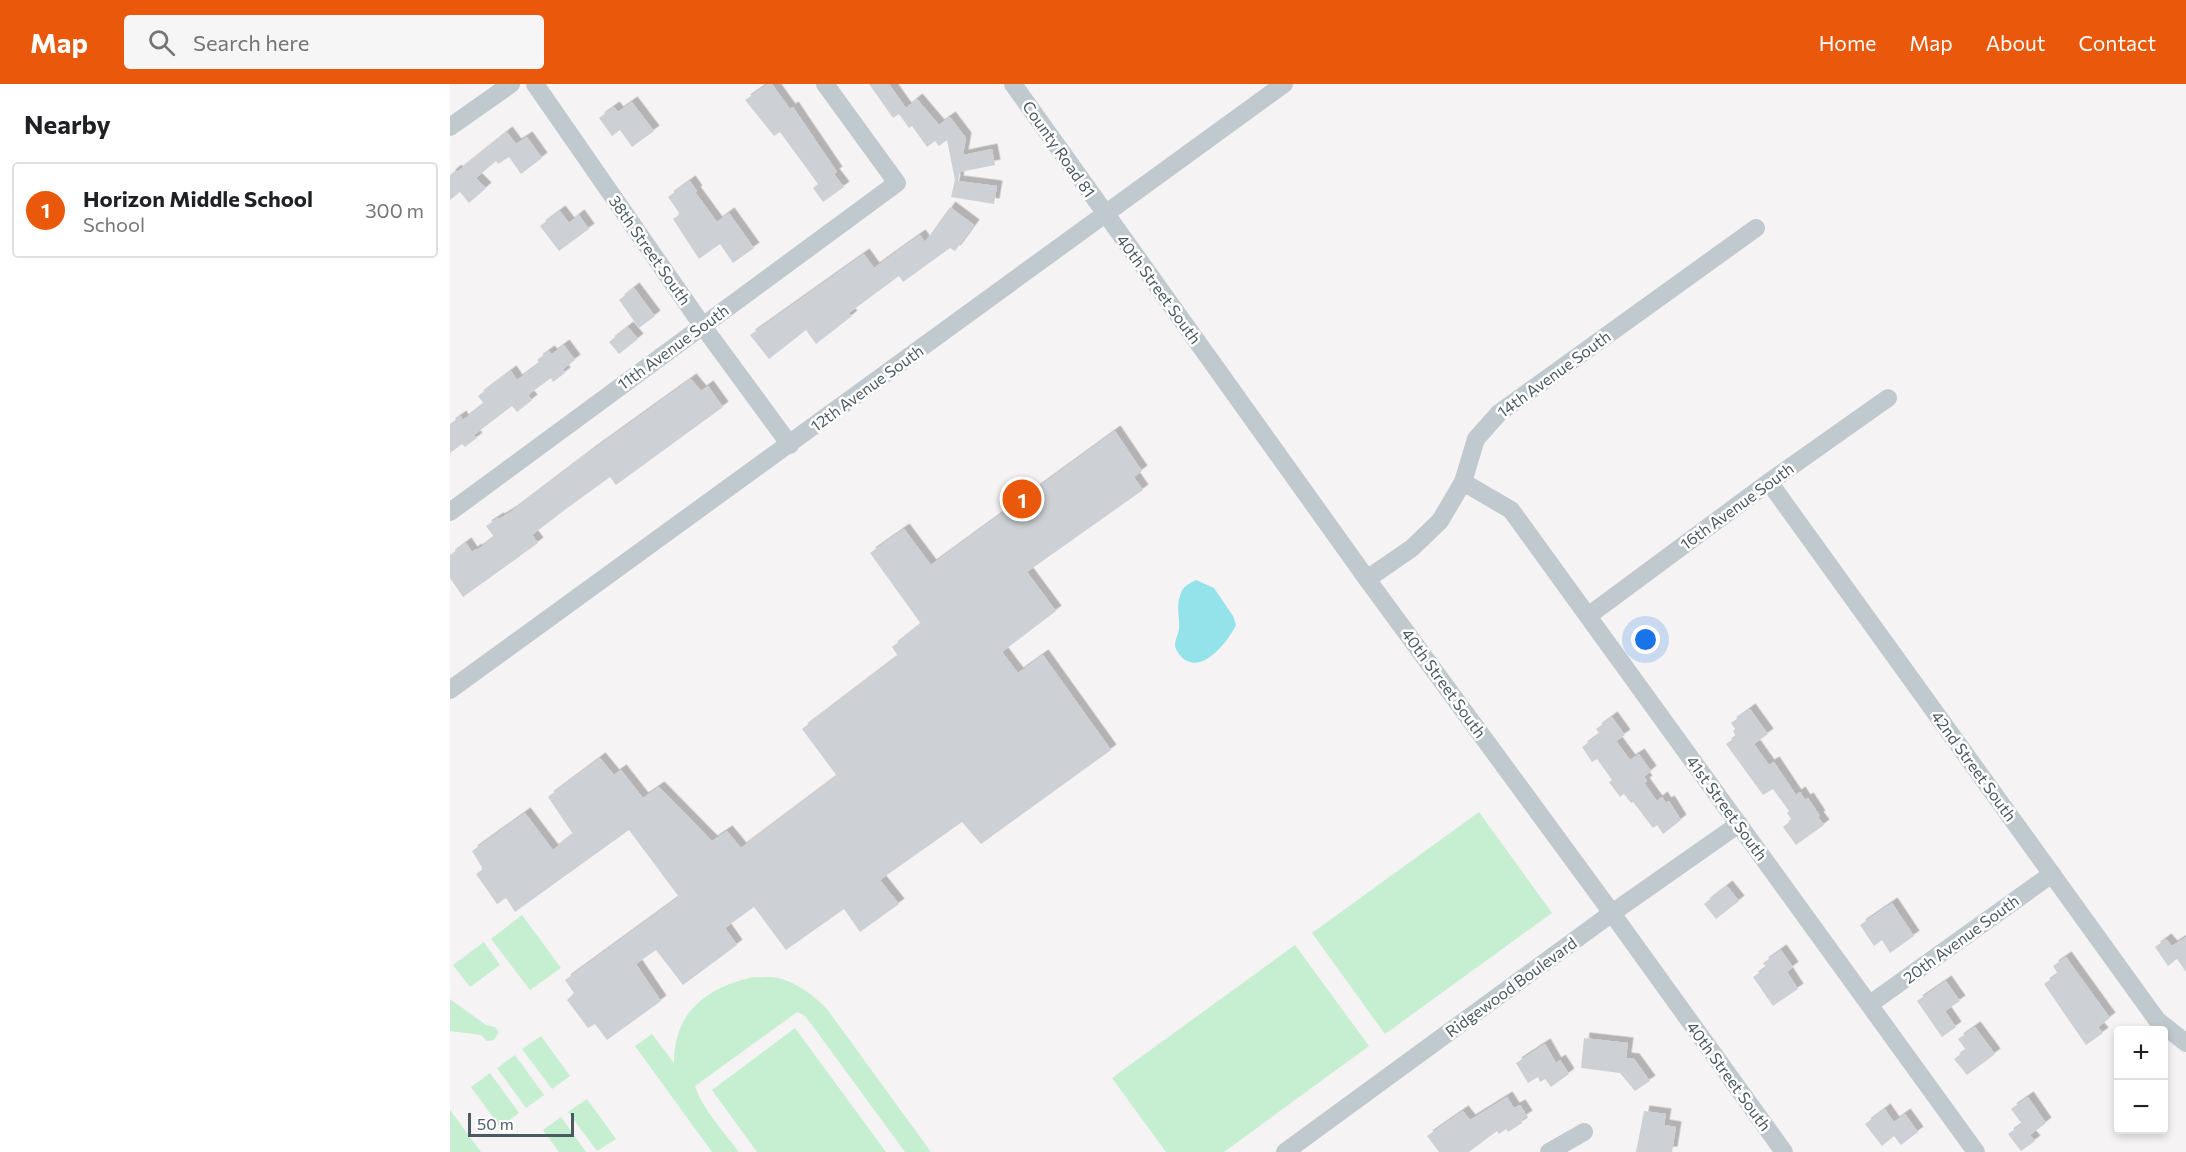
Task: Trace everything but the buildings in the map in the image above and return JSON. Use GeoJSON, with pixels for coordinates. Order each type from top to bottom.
{"type":"FeatureCollection","features":[{"type":"Feature","properties":{"kind":"street"},"geometry":{"type":"LineString","coordinates":[[450,127],[512,84]]}},
{"type":"Feature","properties":{"kind":"street","name":"38th Street South"},"geometry":{"type":"LineString","coordinates":[[535,84],[702,325],[790,445]]}},
{"type":"Feature","properties":{"kind":"street","name":"11th Avenue South"},"geometry":{"type":"LineString","coordinates":[[450,512],[897,183],[825,84]]}},
{"type":"Feature","properties":{"kind":"street","name":"County Road 81"},"geometry":{"type":"LineString","coordinates":[[1013,84],[1105,213]]}},
{"type":"Feature","properties":{"kind":"street","name":"12th Avenue South"},"geometry":{"type":"LineString","coordinates":[[450,690],[1284,84]]}},
{"type":"Feature","properties":{"kind":"street","name":"40th Street South"},"geometry":{"type":"LineString","coordinates":[[1105,213],[1367,579],[1784,1152]]}},
{"type":"Feature","properties":{"kind":"street","name":"14th Avenue South"},"geometry":{"type":"LineString","coordinates":[[1367,579],[1412,548],[1440,521],[1463,482],[1476,439],[1499,413],[1756,228]]}},
{"type":"Feature","properties":{"kind":"street","name":"16th Avenue South"},"geometry":{"type":"LineString","coordinates":[[1588,616],[1769,482],[1888,398]]}},
{"type":"Feature","properties":{"kind":"street","name":"41st Street South"},"geometry":{"type":"LineString","coordinates":[[1463,482],[1511,510],[1976,1152]]}},
{"type":"Feature","properties":{"kind":"street","name":"42nd Street South"},"geometry":{"type":"LineString","coordinates":[[1769,482],[2157,1020],[2186,1043]]}},
{"type":"Feature","properties":{"kind":"street","name":"Ridgewood Boulevard"},"geometry":{"type":"LineString","coordinates":[[1285,1152],[1612,913],[1739,824]]}},
{"type":"Feature","properties":{"kind":"street","name":"20th Avenue South"},"geometry":{"type":"LineString","coordinates":[[1870,1004],[2052,874]]}},
{"type":"Feature","properties":{"kind":"street"},"geometry":{"type":"LineString","coordinates":[[1549,1152],[1584,1132]]}},
{"type":"Feature","properties":{"kind":"green space"},"geometry":{"type":"Polygon","coordinates":[[[1479,812],[1552,913],[1385,1034],[1312,933],[1479,812]]]}},
{"type":"Feature","properties":{"kind":"green space"},"geometry":{"type":"Polygon","coordinates":[[[522,915],[561,968],[530,990],[491,939],[522,915]]]}},
{"type":"Feature","properties":{"kind":"green space"},"geometry":{"type":"Polygon","coordinates":[[[484,942],[500,965],[470,987],[453,965],[484,942]]]}},
{"type":"Feature","properties":{"kind":"green space"},"geometry":{"type":"Polygon","coordinates":[[[1295,945],[1369,1046],[1224,1152],[1166,1152],[1112,1078],[1295,945]]]}},
{"type":"Feature","properties":{"kind":"green space"},"geometry":{"type":"Polygon","coordinates":[[[753,977],[775,977],[792,983],[827,1009],[931,1152],[905,1152],[812,1025],[804,1015],[797,1012],[695,1086],[708,1112],[739,1152],[712,1152],[635,1046],[652,1034],[674,1063],[675,1045],[680,1030],[696,1005],[721,988],[753,977]]]}},
{"type":"Feature","properties":{"kind":"green space"},"geometry":{"type":"Polygon","coordinates":[[[450,999],[486,1025],[495,1027],[499,1032],[494,1040],[487,1041],[481,1035],[450,1031],[450,999]]]}},
{"type":"Feature","properties":{"kind":"green space"},"geometry":{"type":"Polygon","coordinates":[[[795,1028],[886,1152],[757,1152],[712,1090],[795,1028]]]}},
{"type":"Feature","properties":{"kind":"green space"},"geometry":{"type":"Polygon","coordinates":[[[541,1036],[570,1076],[552,1089],[522,1049],[541,1036]]]}},
{"type":"Feature","properties":{"kind":"green space"},"geometry":{"type":"Polygon","coordinates":[[[515,1055],[544,1095],[526,1108],[497,1068],[515,1055]]]}},
{"type":"Feature","properties":{"kind":"green space"},"geometry":{"type":"Polygon","coordinates":[[[490,1073],[519,1113],[500,1127],[471,1087],[490,1073]]]}},
{"type":"Feature","properties":{"kind":"green space"},"geometry":{"type":"Polygon","coordinates":[[[587,1099],[616,1139],[597,1151],[568,1112],[587,1099]]]}},
{"type":"Feature","properties":{"kind":"green space"},"geometry":{"type":"Polygon","coordinates":[[[450,1110],[481,1152],[450,1152],[450,1110]]]}},
{"type":"Feature","properties":{"kind":"green space"},"geometry":{"type":"Polygon","coordinates":[[[561,1117],[586,1152],[559,1152],[543,1130],[561,1117]]]}},
{"type":"Feature","properties":{"kind":"water"},"geometry":{"type":"Polygon","coordinates":[[[1196,580],[1214,588],[1233,616],[1236,625],[1218,650],[1210,657],[1193,663],[1185,660],[1175,646],[1179,629],[1178,604],[1181,593],[1186,586],[1196,580]]]}},
{"type":"Feature","properties":{"kind":"place","name":"Horizon Middle School"},"geometry":{"type":"Point","coordinates":[1022,499]}}]}
